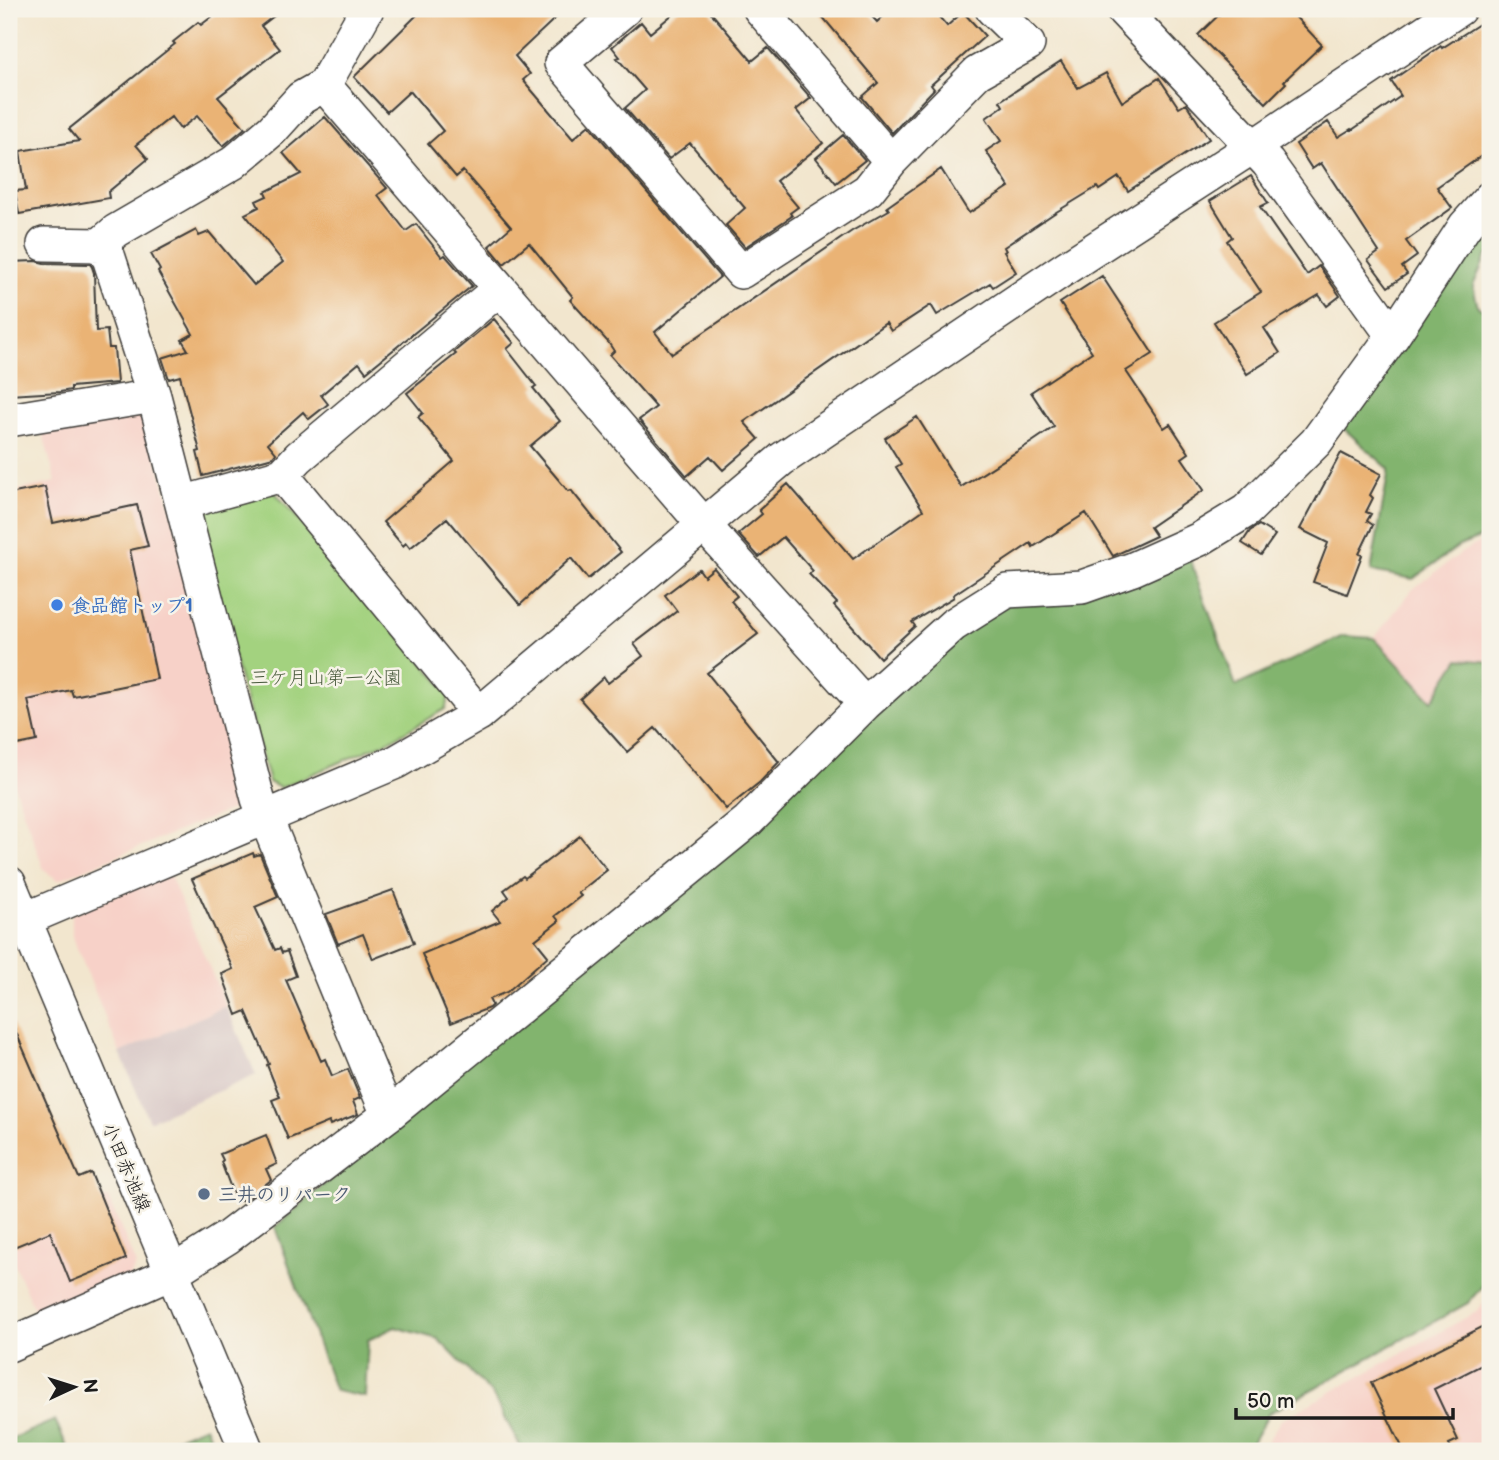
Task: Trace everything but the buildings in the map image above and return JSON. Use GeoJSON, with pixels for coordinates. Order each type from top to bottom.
{"type":"FeatureCollection","features":[{"type":"Feature","properties":{"kind":"street"},"geometry":{"type":"LineString","coordinates":[[44,244],[100,245],[116,231],[233,163],[272,130],[301,98],[324,85],[367,9]]}},
{"type":"Feature","properties":{"kind":"street"},"geometry":{"type":"LineString","coordinates":[[625,9],[561,63],[741,272],[868,190],[891,161],[977,73],[1028,44],[992,9]]}},
{"type":"Feature","properties":{"kind":"street"},"geometry":{"type":"LineString","coordinates":[[760,9],[891,161]]}},
{"type":"Feature","properties":{"kind":"street"},"geometry":{"type":"LineString","coordinates":[[1122,9],[1274,170],[1393,336]]}},
{"type":"Feature","properties":{"kind":"street"},"geometry":{"type":"LineString","coordinates":[[16,923],[396,762],[479,714],[782,459],[1067,267],[1459,9]]}},
{"type":"Feature","properties":{"kind":"street"},"geometry":{"type":"LineString","coordinates":[[324,85],[704,525],[865,704]]}},
{"type":"Feature","properties":{"kind":"street"},"geometry":{"type":"LineString","coordinates":[[9,1345],[171,1273],[228,1237],[388,1115],[748,821],[865,704],[953,625],[1007,591],[1082,587],[1133,569],[1200,539],[1246,511],[1316,442],[1393,336],[1465,226],[1490,198]]}},
{"type":"Feature","properties":{"kind":"street"},"geometry":{"type":"LineString","coordinates":[[100,245],[109,258],[154,396],[258,800],[388,1115]]}},
{"type":"Feature","properties":{"kind":"street"},"geometry":{"type":"LineString","coordinates":[[182,503],[282,475],[299,457],[499,289]]}},
{"type":"Feature","properties":{"kind":"street"},"geometry":{"type":"LineString","coordinates":[[9,420],[154,396]]}},
{"type":"Feature","properties":{"kind":"street"},"geometry":{"type":"LineString","coordinates":[[282,475],[479,714]]}},
{"type":"Feature","properties":{"kind":"street","name":"小田赤池線"},"geometry":{"type":"LineString","coordinates":[[9,883],[16,923],[247,1451]]}},
{"type":"Feature","properties":{"kind":"shaded area"},"geometry":{"type":"Polygon","coordinates":[[[135,411],[146,418],[246,786],[235,808],[58,880],[44,870],[9,771],[9,492],[56,482],[41,427],[135,411]]]}},
{"type":"Feature","properties":{"kind":"shaded area"},"geometry":{"type":"Polygon","coordinates":[[[1490,537],[1490,662],[1459,659],[1433,701],[1374,638],[1413,589],[1464,551],[1490,537]]]}},
{"type":"Feature","properties":{"kind":"shaded area"},"geometry":{"type":"Polygon","coordinates":[[[168,871],[226,1006],[120,1053],[72,936],[72,914],[168,871]]]}},
{"type":"Feature","properties":{"kind":"shaded area"},"geometry":{"type":"Polygon","coordinates":[[[226,1006],[256,1075],[149,1121],[120,1053],[226,1006]]]}},
{"type":"Feature","properties":{"kind":"shaded area"},"geometry":{"type":"Polygon","coordinates":[[[108,1197],[136,1265],[129,1278],[39,1320],[9,1253],[9,1236],[108,1197]]]}},
{"type":"Feature","properties":{"kind":"shaded area"},"geometry":{"type":"Polygon","coordinates":[[[1490,1294],[1490,1451],[1261,1451],[1281,1420],[1478,1311],[1490,1294]]]}},
{"type":"Feature","properties":{"kind":"green space"},"geometry":{"type":"Polygon","coordinates":[[[1490,220],[1490,254],[1486,256],[1473,286],[1478,307],[1490,313],[1490,534],[1459,546],[1413,579],[1371,571],[1389,469],[1341,426],[1431,293],[1490,220]]]}},
{"type":"Feature","properties":{"kind":"green space","name":"三ケ月山第一公園"},"geometry":{"type":"Polygon","coordinates":[[[272,489],[450,694],[445,709],[387,742],[280,788],[269,782],[196,523],[206,510],[272,489]]]}},
{"type":"Feature","properties":{"kind":"green space"},"geometry":{"type":"Polygon","coordinates":[[[1188,554],[1236,686],[1343,636],[1374,638],[1432,701],[1459,659],[1490,662],[1490,1277],[1468,1303],[1269,1413],[1247,1451],[533,1451],[522,1449],[492,1394],[438,1339],[395,1327],[368,1340],[365,1397],[335,1391],[275,1227],[956,637],[1010,602],[1188,554]]]}},
{"type":"Feature","properties":{"kind":"green space"},"geometry":{"type":"Polygon","coordinates":[[[55,1420],[69,1451],[9,1451],[9,1440],[55,1420]]]}},
{"type":"Feature","properties":{"kind":"green space"},"geometry":{"type":"Polygon","coordinates":[[[205,1426],[216,1451],[145,1451],[205,1426]]]}},
{"type":"Feature","properties":{"kind":"place","name":"食品館トップ1"},"geometry":{"type":"Point","coordinates":[57,605]}},
{"type":"Feature","properties":{"kind":"place","name":"三井のリパーク"},"geometry":{"type":"Point","coordinates":[204,1194]}}]}
